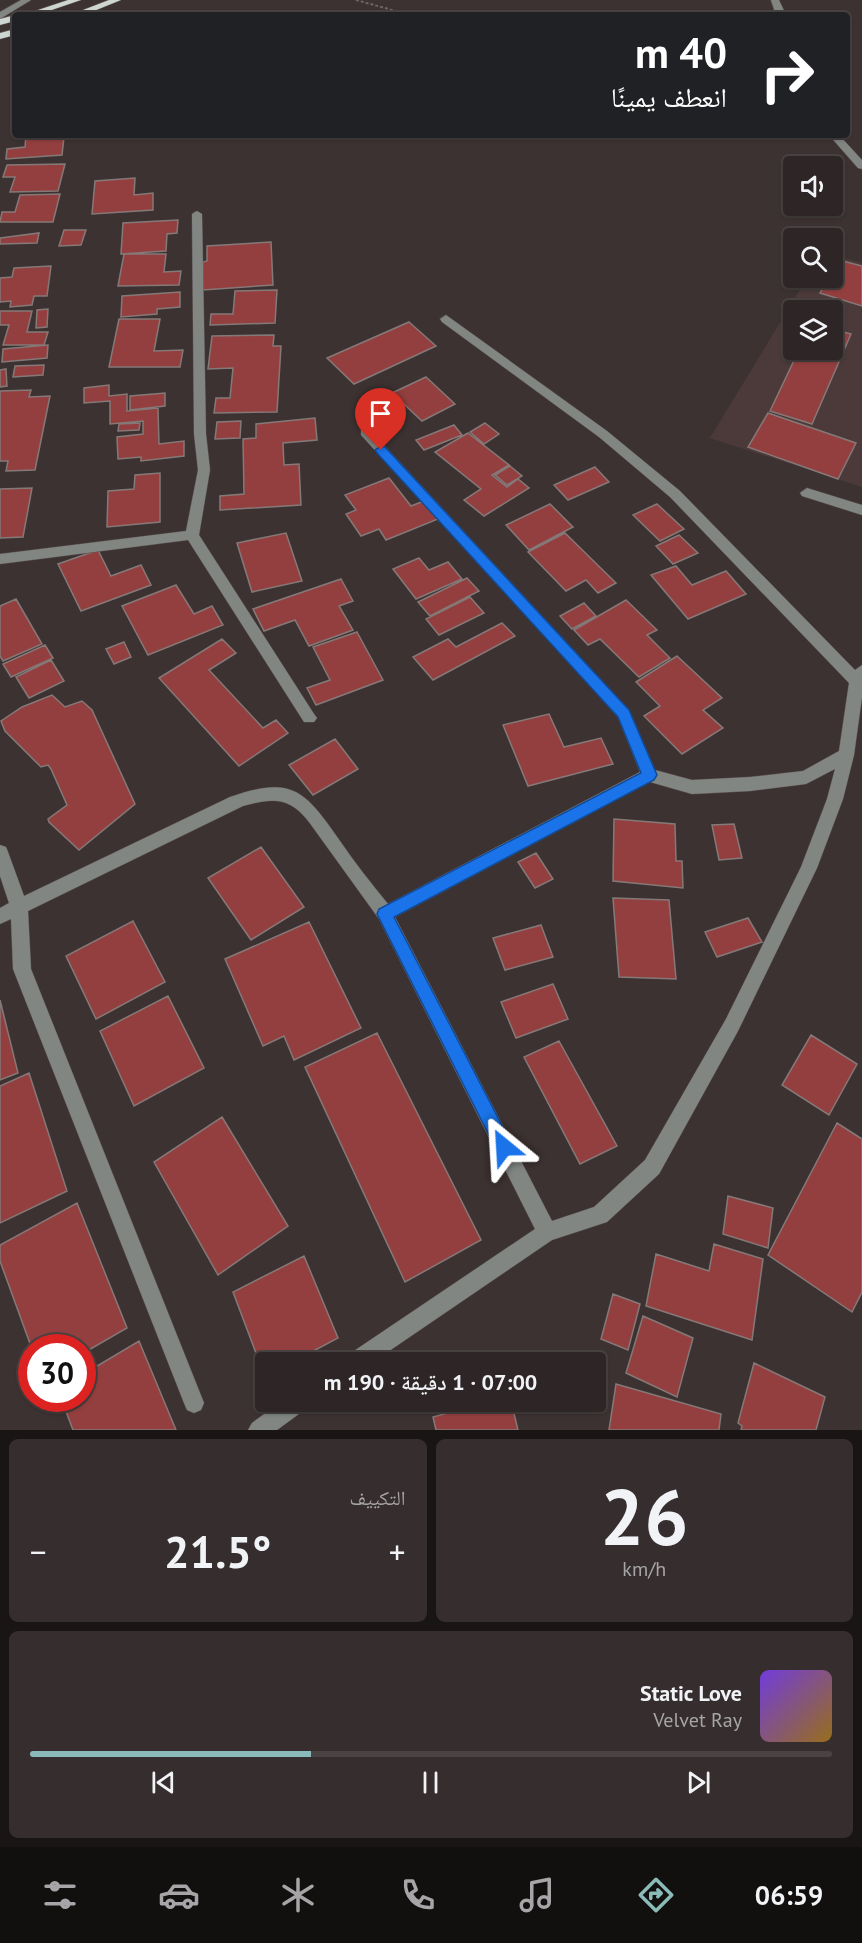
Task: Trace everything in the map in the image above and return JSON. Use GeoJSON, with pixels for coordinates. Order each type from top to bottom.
{"type":"FeatureCollection","features":[{"type":"Feature","properties":{"kind":"main road"},"geometry":{"type":"LineString","coordinates":[[38,12],[77,0]]}},
{"type":"Feature","properties":{"kind":"main road"},"geometry":{"type":"LineString","coordinates":[[83,12],[117,0]]}},
{"type":"Feature","properties":{"kind":"street"},"geometry":{"type":"LineString","coordinates":[[0,16],[27,0]]}},
{"type":"Feature","properties":{"kind":"street"},"geometry":{"type":"LineString","coordinates":[[837,138],[862,166]]}},
{"type":"Feature","properties":{"kind":"street"},"geometry":{"type":"LineString","coordinates":[[196,214],[201,434],[204,470],[192,536],[309,718]]}},
{"type":"Feature","properties":{"kind":"street"},"geometry":{"type":"LineString","coordinates":[[370,1352],[548,1232],[600,1215],[652,1167],[732,1025],[809,868],[836,799],[858,705],[859,676],[675,494],[603,435],[446,319]]}},
{"type":"Feature","properties":{"kind":"street"},"geometry":{"type":"LineString","coordinates":[[365,432],[624,714],[650,775]]}},
{"type":"Feature","properties":{"kind":"street"},"geometry":{"type":"LineString","coordinates":[[807,493],[862,510]]}},
{"type":"Feature","properties":{"kind":"street"},"geometry":{"type":"LineString","coordinates":[[0,559],[192,536]]}},
{"type":"Feature","properties":{"kind":"street"},"geometry":{"type":"LineString","coordinates":[[385,914],[650,775],[692,787],[750,784],[806,777],[846,755]]}},
{"type":"Feature","properties":{"kind":"street"},"geometry":{"type":"LineString","coordinates":[[0,916],[236,802],[251,797],[278,794],[293,797],[315,814],[328,837],[385,914],[548,1232]]}},
{"type":"Feature","properties":{"kind":"street"},"geometry":{"type":"LineString","coordinates":[[0,852],[18,908],[22,969],[194,1403]]}},
{"type":"Feature","properties":{"kind":"street"},"geometry":{"type":"LineString","coordinates":[[259,1430],[284,1412]]}},
{"type":"Feature","properties":{"kind":"path"},"geometry":{"type":"LineString","coordinates":[[356,0],[399,12]]}},
{"type":"Feature","properties":{"kind":"shaded area"},"geometry":{"type":"Polygon","coordinates":[[[843,258],[862,263],[862,487],[710,438],[783,318],[783,360],[843,360],[843,300],[794,300],[801,288],[843,288],[843,258]]]}},
{"type":"Feature","properties":{"kind":"building"},"geometry":{"type":"Polygon","coordinates":[[[26,138],[64,138],[62,155],[6,159],[7,149],[25,147],[26,138]]]}},
{"type":"Feature","properties":{"kind":"building"},"geometry":{"type":"Polygon","coordinates":[[[65,164],[58,191],[10,192],[15,177],[3,177],[7,165],[65,164]]]}},
{"type":"Feature","properties":{"kind":"building"},"geometry":{"type":"Polygon","coordinates":[[[135,178],[134,195],[153,193],[153,210],[92,214],[95,181],[135,178]]]}},
{"type":"Feature","properties":{"kind":"building"},"geometry":{"type":"Polygon","coordinates":[[[60,194],[53,222],[0,222],[2,212],[15,212],[20,195],[60,194]]]}},
{"type":"Feature","properties":{"kind":"building"},"geometry":{"type":"Polygon","coordinates":[[[178,220],[177,233],[167,234],[166,251],[121,254],[123,223],[178,220]]]}},
{"type":"Feature","properties":{"kind":"building"},"geometry":{"type":"Polygon","coordinates":[[[64,230],[86,230],[81,245],[59,246],[64,230]]]}},
{"type":"Feature","properties":{"kind":"building"},"geometry":{"type":"Polygon","coordinates":[[[39,233],[37,243],[0,244],[0,238],[39,233]]]}},
{"type":"Feature","properties":{"kind":"building"},"geometry":{"type":"Polygon","coordinates":[[[271,242],[273,285],[203,290],[203,262],[207,261],[207,246],[271,242]]]}},
{"type":"Feature","properties":{"kind":"building"},"geometry":{"type":"Polygon","coordinates":[[[124,254],[166,254],[164,272],[181,271],[179,285],[118,286],[124,254]]]}},
{"type":"Feature","properties":{"kind":"building"},"geometry":{"type":"Polygon","coordinates":[[[843,261],[862,266],[862,306],[820,293],[823,288],[843,288],[843,261]]]}},
{"type":"Feature","properties":{"kind":"building"},"geometry":{"type":"Polygon","coordinates":[[[51,266],[47,296],[34,296],[32,305],[10,307],[11,301],[0,302],[0,278],[12,277],[14,268],[51,266]]]}},
{"type":"Feature","properties":{"kind":"building"},"geometry":{"type":"Polygon","coordinates":[[[277,290],[275,323],[210,325],[211,314],[233,314],[235,291],[277,290]]]}},
{"type":"Feature","properties":{"kind":"building"},"geometry":{"type":"Polygon","coordinates":[[[180,292],[180,307],[157,309],[157,314],[121,317],[122,296],[180,292]]]}},
{"type":"Feature","properties":{"kind":"building"},"geometry":{"type":"Polygon","coordinates":[[[48,309],[47,327],[36,328],[37,310],[48,309]]]}},
{"type":"Feature","properties":{"kind":"building"},"geometry":{"type":"Polygon","coordinates":[[[0,311],[32,311],[27,332],[48,332],[44,345],[3,345],[9,325],[0,325],[0,311]]]}},
{"type":"Feature","properties":{"kind":"building"},"geometry":{"type":"Polygon","coordinates":[[[119,319],[160,319],[154,351],[183,350],[180,367],[109,367],[119,319]]]}},
{"type":"Feature","properties":{"kind":"building"},"geometry":{"type":"Polygon","coordinates":[[[409,322],[436,346],[354,384],[327,358],[409,322]]]}},
{"type":"Feature","properties":{"kind":"building"},"geometry":{"type":"Polygon","coordinates":[[[843,332],[851,334],[843,352],[843,332]]]}},
{"type":"Feature","properties":{"kind":"building"},"geometry":{"type":"Polygon","coordinates":[[[274,335],[273,346],[281,346],[277,412],[214,413],[216,398],[230,398],[233,368],[208,369],[212,336],[274,335]]]}},
{"type":"Feature","properties":{"kind":"building"},"geometry":{"type":"Polygon","coordinates":[[[48,345],[47,358],[2,362],[3,349],[48,345]]]}},
{"type":"Feature","properties":{"kind":"building"},"geometry":{"type":"Polygon","coordinates":[[[794,360],[840,360],[812,424],[770,411],[794,360]]]}},
{"type":"Feature","properties":{"kind":"building"},"geometry":{"type":"Polygon","coordinates":[[[44,365],[43,375],[13,377],[15,366],[44,365]]]}},
{"type":"Feature","properties":{"kind":"building"},"geometry":{"type":"Polygon","coordinates":[[[6,369],[7,386],[0,387],[0,370],[6,369]]]}},
{"type":"Feature","properties":{"kind":"building"},"geometry":{"type":"Polygon","coordinates":[[[426,377],[455,404],[422,421],[392,393],[426,377]]]}},
{"type":"Feature","properties":{"kind":"building"},"geometry":{"type":"Polygon","coordinates":[[[109,385],[109,396],[127,394],[127,411],[158,408],[159,444],[184,441],[184,456],[141,461],[141,457],[118,459],[117,437],[143,434],[143,421],[110,424],[110,401],[84,403],[84,388],[109,385]]]}},
{"type":"Feature","properties":{"kind":"building"},"geometry":{"type":"Polygon","coordinates":[[[31,390],[29,397],[50,396],[35,470],[6,471],[8,461],[0,461],[0,391],[31,390]]]}},
{"type":"Feature","properties":{"kind":"building"},"geometry":{"type":"Polygon","coordinates":[[[165,393],[165,406],[130,410],[130,396],[165,393]]]}},
{"type":"Feature","properties":{"kind":"building"},"geometry":{"type":"Polygon","coordinates":[[[768,413],[856,443],[838,479],[748,447],[768,413]]]}},
{"type":"Feature","properties":{"kind":"building"},"geometry":{"type":"Polygon","coordinates":[[[315,418],[317,440],[283,443],[284,465],[299,464],[301,505],[220,510],[220,496],[244,494],[243,439],[256,438],[256,424],[315,418]]]}},
{"type":"Feature","properties":{"kind":"building"},"geometry":{"type":"Polygon","coordinates":[[[241,421],[240,438],[215,439],[217,422],[241,421]]]}},
{"type":"Feature","properties":{"kind":"building"},"geometry":{"type":"Polygon","coordinates":[[[140,423],[139,430],[118,431],[119,424],[140,423]]]}},
{"type":"Feature","properties":{"kind":"building"},"geometry":{"type":"Polygon","coordinates":[[[485,423],[499,434],[484,444],[470,432],[485,423]]]}},
{"type":"Feature","properties":{"kind":"building"},"geometry":{"type":"Polygon","coordinates":[[[454,425],[462,435],[424,450],[416,440],[454,425]]]}},
{"type":"Feature","properties":{"kind":"building"},"geometry":{"type":"Polygon","coordinates":[[[468,433],[509,465],[492,475],[507,487],[518,479],[529,488],[484,516],[464,500],[481,489],[435,452],[468,433]]]}},
{"type":"Feature","properties":{"kind":"building"},"geometry":{"type":"Polygon","coordinates":[[[510,466],[522,476],[507,485],[495,475],[510,466]]]}},
{"type":"Feature","properties":{"kind":"building"},"geometry":{"type":"Polygon","coordinates":[[[595,467],[609,482],[568,500],[554,485],[595,467]]]}},
{"type":"Feature","properties":{"kind":"building"},"geometry":{"type":"Polygon","coordinates":[[[160,473],[160,522],[107,527],[108,491],[134,489],[135,475],[160,473]]]}},
{"type":"Feature","properties":{"kind":"building"},"geometry":{"type":"Polygon","coordinates":[[[389,478],[411,506],[424,501],[438,519],[386,540],[379,529],[361,536],[346,514],[356,510],[345,495],[389,478]]]}},
{"type":"Feature","properties":{"kind":"building"},"geometry":{"type":"Polygon","coordinates":[[[32,488],[23,537],[0,538],[0,489],[32,488]]]}},
{"type":"Feature","properties":{"kind":"building"},"geometry":{"type":"Polygon","coordinates":[[[550,504],[573,527],[529,550],[506,525],[550,504]]]}},
{"type":"Feature","properties":{"kind":"building"},"geometry":{"type":"Polygon","coordinates":[[[657,504],[684,529],[660,541],[633,515],[657,504]]]}},
{"type":"Feature","properties":{"kind":"building"},"geometry":{"type":"Polygon","coordinates":[[[286,533],[302,581],[252,592],[237,543],[286,533]]]}},
{"type":"Feature","properties":{"kind":"building"},"geometry":{"type":"Polygon","coordinates":[[[565,533],[616,583],[598,593],[586,580],[566,591],[528,552],[565,533]]]}},
{"type":"Feature","properties":{"kind":"building"},"geometry":{"type":"Polygon","coordinates":[[[679,535],[698,553],[673,564],[656,546],[679,535]]]}},
{"type":"Feature","properties":{"kind":"building"},"geometry":{"type":"Polygon","coordinates":[[[98,550],[111,576],[141,565],[151,585],[81,611],[58,564],[98,550]]]}},
{"type":"Feature","properties":{"kind":"building"},"geometry":{"type":"Polygon","coordinates":[[[419,558],[429,570],[448,562],[462,579],[416,599],[393,569],[419,558]]]}},
{"type":"Feature","properties":{"kind":"building"},"geometry":{"type":"Polygon","coordinates":[[[676,566],[692,585],[726,571],[746,594],[688,619],[651,575],[676,566]]]}},
{"type":"Feature","properties":{"kind":"building"},"geometry":{"type":"Polygon","coordinates":[[[467,578],[479,591],[430,616],[418,602],[467,578]]]}},
{"type":"Feature","properties":{"kind":"building"},"geometry":{"type":"Polygon","coordinates":[[[341,579],[353,601],[339,606],[353,630],[309,646],[295,620],[264,631],[253,609],[341,579]]]}},
{"type":"Feature","properties":{"kind":"building"},"geometry":{"type":"Polygon","coordinates":[[[176,585],[194,614],[212,606],[223,625],[148,655],[122,606],[176,585]]]}},
{"type":"Feature","properties":{"kind":"building"},"geometry":{"type":"Polygon","coordinates":[[[470,597],[484,613],[439,635],[426,619],[470,597]]]}},
{"type":"Feature","properties":{"kind":"building"},"geometry":{"type":"Polygon","coordinates":[[[16,599],[42,644],[3,661],[0,656],[0,606],[16,599]]]}},
{"type":"Feature","properties":{"kind":"building"},"geometry":{"type":"Polygon","coordinates":[[[626,600],[657,630],[647,635],[670,658],[639,677],[600,639],[588,645],[574,630],[626,600]]]}},
{"type":"Feature","properties":{"kind":"building"},"geometry":{"type":"Polygon","coordinates":[[[584,603],[596,616],[572,629],[560,616],[584,603]]]}},
{"type":"Feature","properties":{"kind":"building"},"geometry":{"type":"Polygon","coordinates":[[[502,623],[515,636],[433,680],[413,657],[448,639],[456,647],[502,623]]]}},
{"type":"Feature","properties":{"kind":"building"},"geometry":{"type":"Polygon","coordinates":[[[357,632],[383,680],[316,705],[307,688],[330,680],[313,647],[357,632]]]}},
{"type":"Feature","properties":{"kind":"building"},"geometry":{"type":"Polygon","coordinates":[[[222,639],[236,653],[209,670],[263,728],[276,720],[288,733],[239,766],[159,678],[222,639]]]}},
{"type":"Feature","properties":{"kind":"building"},"geometry":{"type":"Polygon","coordinates":[[[124,642],[131,657],[114,664],[106,649],[124,642]]]}},
{"type":"Feature","properties":{"kind":"building"},"geometry":{"type":"Polygon","coordinates":[[[45,645],[53,658],[11,677],[3,664],[45,645]]]}},
{"type":"Feature","properties":{"kind":"building"},"geometry":{"type":"Polygon","coordinates":[[[677,656],[722,698],[703,710],[723,728],[682,754],[644,716],[660,706],[636,682],[677,656]]]}},
{"type":"Feature","properties":{"kind":"building"},"geometry":{"type":"Polygon","coordinates":[[[51,660],[64,681],[29,698],[16,677],[51,660]]]}},
{"type":"Feature","properties":{"kind":"building"},"geometry":{"type":"Polygon","coordinates":[[[52,695],[65,707],[82,701],[92,710],[135,804],[79,850],[49,822],[48,819],[67,805],[51,769],[48,765],[41,767],[5,731],[1,721],[22,707],[52,695]]]}},
{"type":"Feature","properties":{"kind":"building"},"geometry":{"type":"Polygon","coordinates":[[[549,714],[564,747],[601,738],[613,764],[528,786],[503,725],[549,714]]]}},
{"type":"Feature","properties":{"kind":"building"},"geometry":{"type":"Polygon","coordinates":[[[335,739],[358,769],[313,795],[289,765],[335,739]]]}},
{"type":"Feature","properties":{"kind":"building"},"geometry":{"type":"Polygon","coordinates":[[[614,819],[675,824],[676,861],[682,861],[683,888],[613,881],[614,819]]]}},
{"type":"Feature","properties":{"kind":"building"},"geometry":{"type":"Polygon","coordinates":[[[734,824],[742,858],[719,860],[712,825],[734,824]]]}},
{"type":"Feature","properties":{"kind":"building"},"geometry":{"type":"Polygon","coordinates":[[[261,847],[304,907],[251,940],[208,878],[261,847]]]}},
{"type":"Feature","properties":{"kind":"building"},"geometry":{"type":"Polygon","coordinates":[[[536,853],[553,879],[535,888],[518,862],[536,853]]]}},
{"type":"Feature","properties":{"kind":"building"},"geometry":{"type":"Polygon","coordinates":[[[613,898],[669,900],[676,979],[619,977],[613,898]]]}},
{"type":"Feature","properties":{"kind":"building"},"geometry":{"type":"Polygon","coordinates":[[[748,918],[762,942],[717,957],[705,932],[748,918]]]}},
{"type":"Feature","properties":{"kind":"building"},"geometry":{"type":"Polygon","coordinates":[[[133,921],[165,982],[96,1019],[66,956],[133,921]]]}},
{"type":"Feature","properties":{"kind":"building"},"geometry":{"type":"Polygon","coordinates":[[[309,922],[361,1028],[294,1060],[284,1036],[263,1046],[225,959],[309,922]]]}},
{"type":"Feature","properties":{"kind":"building"},"geometry":{"type":"Polygon","coordinates":[[[541,925],[553,957],[505,970],[493,938],[541,925]]]}},
{"type":"Feature","properties":{"kind":"building"},"geometry":{"type":"Polygon","coordinates":[[[553,984],[568,1019],[516,1038],[501,1002],[553,984]]]}},
{"type":"Feature","properties":{"kind":"building"},"geometry":{"type":"Polygon","coordinates":[[[168,996],[204,1068],[134,1106],[100,1031],[168,996]]]}},
{"type":"Feature","properties":{"kind":"building"},"geometry":{"type":"Polygon","coordinates":[[[0,1000],[18,1073],[0,1080],[0,1000]]]}},
{"type":"Feature","properties":{"kind":"building"},"geometry":{"type":"Polygon","coordinates":[[[377,1033],[481,1240],[405,1282],[305,1067],[377,1033]]]}},
{"type":"Feature","properties":{"kind":"building"},"geometry":{"type":"Polygon","coordinates":[[[811,1035],[857,1064],[829,1115],[782,1085],[811,1035]]]}},
{"type":"Feature","properties":{"kind":"building"},"geometry":{"type":"Polygon","coordinates":[[[559,1041],[617,1146],[580,1164],[524,1057],[559,1041]]]}},
{"type":"Feature","properties":{"kind":"building"},"geometry":{"type":"Polygon","coordinates":[[[29,1073],[67,1191],[0,1223],[0,1086],[29,1073]]]}},
{"type":"Feature","properties":{"kind":"building"},"geometry":{"type":"Polygon","coordinates":[[[222,1117],[288,1226],[218,1275],[154,1162],[222,1117]]]}},
{"type":"Feature","properties":{"kind":"building"},"geometry":{"type":"Polygon","coordinates":[[[837,1123],[862,1139],[862,1292],[852,1312],[768,1255],[837,1123]]]}},
{"type":"Feature","properties":{"kind":"building"},"geometry":{"type":"Polygon","coordinates":[[[728,1196],[773,1208],[768,1248],[723,1234],[728,1196]]]}},
{"type":"Feature","properties":{"kind":"building"},"geometry":{"type":"Polygon","coordinates":[[[77,1203],[127,1328],[96,1346],[96,1334],[27,1334],[0,1261],[0,1245],[77,1203]]]}},
{"type":"Feature","properties":{"kind":"building"},"geometry":{"type":"Polygon","coordinates":[[[714,1244],[763,1259],[752,1340],[646,1306],[656,1254],[709,1271],[714,1244]]]}},
{"type":"Feature","properties":{"kind":"building"},"geometry":{"type":"Polygon","coordinates":[[[304,1256],[338,1338],[312,1352],[256,1352],[233,1292],[304,1256]]]}},
{"type":"Feature","properties":{"kind":"building"},"geometry":{"type":"Polygon","coordinates":[[[613,1294],[640,1304],[628,1350],[601,1339],[613,1294]]]}},
{"type":"Feature","properties":{"kind":"building"},"geometry":{"type":"Polygon","coordinates":[[[643,1316],[693,1338],[677,1397],[626,1373],[643,1316]]]}},
{"type":"Feature","properties":{"kind":"building"},"geometry":{"type":"Polygon","coordinates":[[[139,1341],[176,1430],[73,1430],[66,1412],[96,1412],[96,1367],[139,1341]]]}},
{"type":"Feature","properties":{"kind":"building"},"geometry":{"type":"Polygon","coordinates":[[[754,1363],[825,1397],[816,1430],[741,1430],[742,1426],[738,1423],[754,1363]]]}},
{"type":"Feature","properties":{"kind":"building"},"geometry":{"type":"Polygon","coordinates":[[[616,1384],[721,1414],[719,1430],[609,1430],[616,1384]]]}},
{"type":"Feature","properties":{"kind":"building"},"geometry":{"type":"Polygon","coordinates":[[[451,1412],[514,1412],[518,1430],[436,1430],[433,1417],[451,1412]]]}},
{"type":"Feature","properties":{"kind":"route"},"geometry":{"type":"LineString","coordinates":[[381,450],[624,714],[650,775],[385,914],[504,1147]]}}]}
